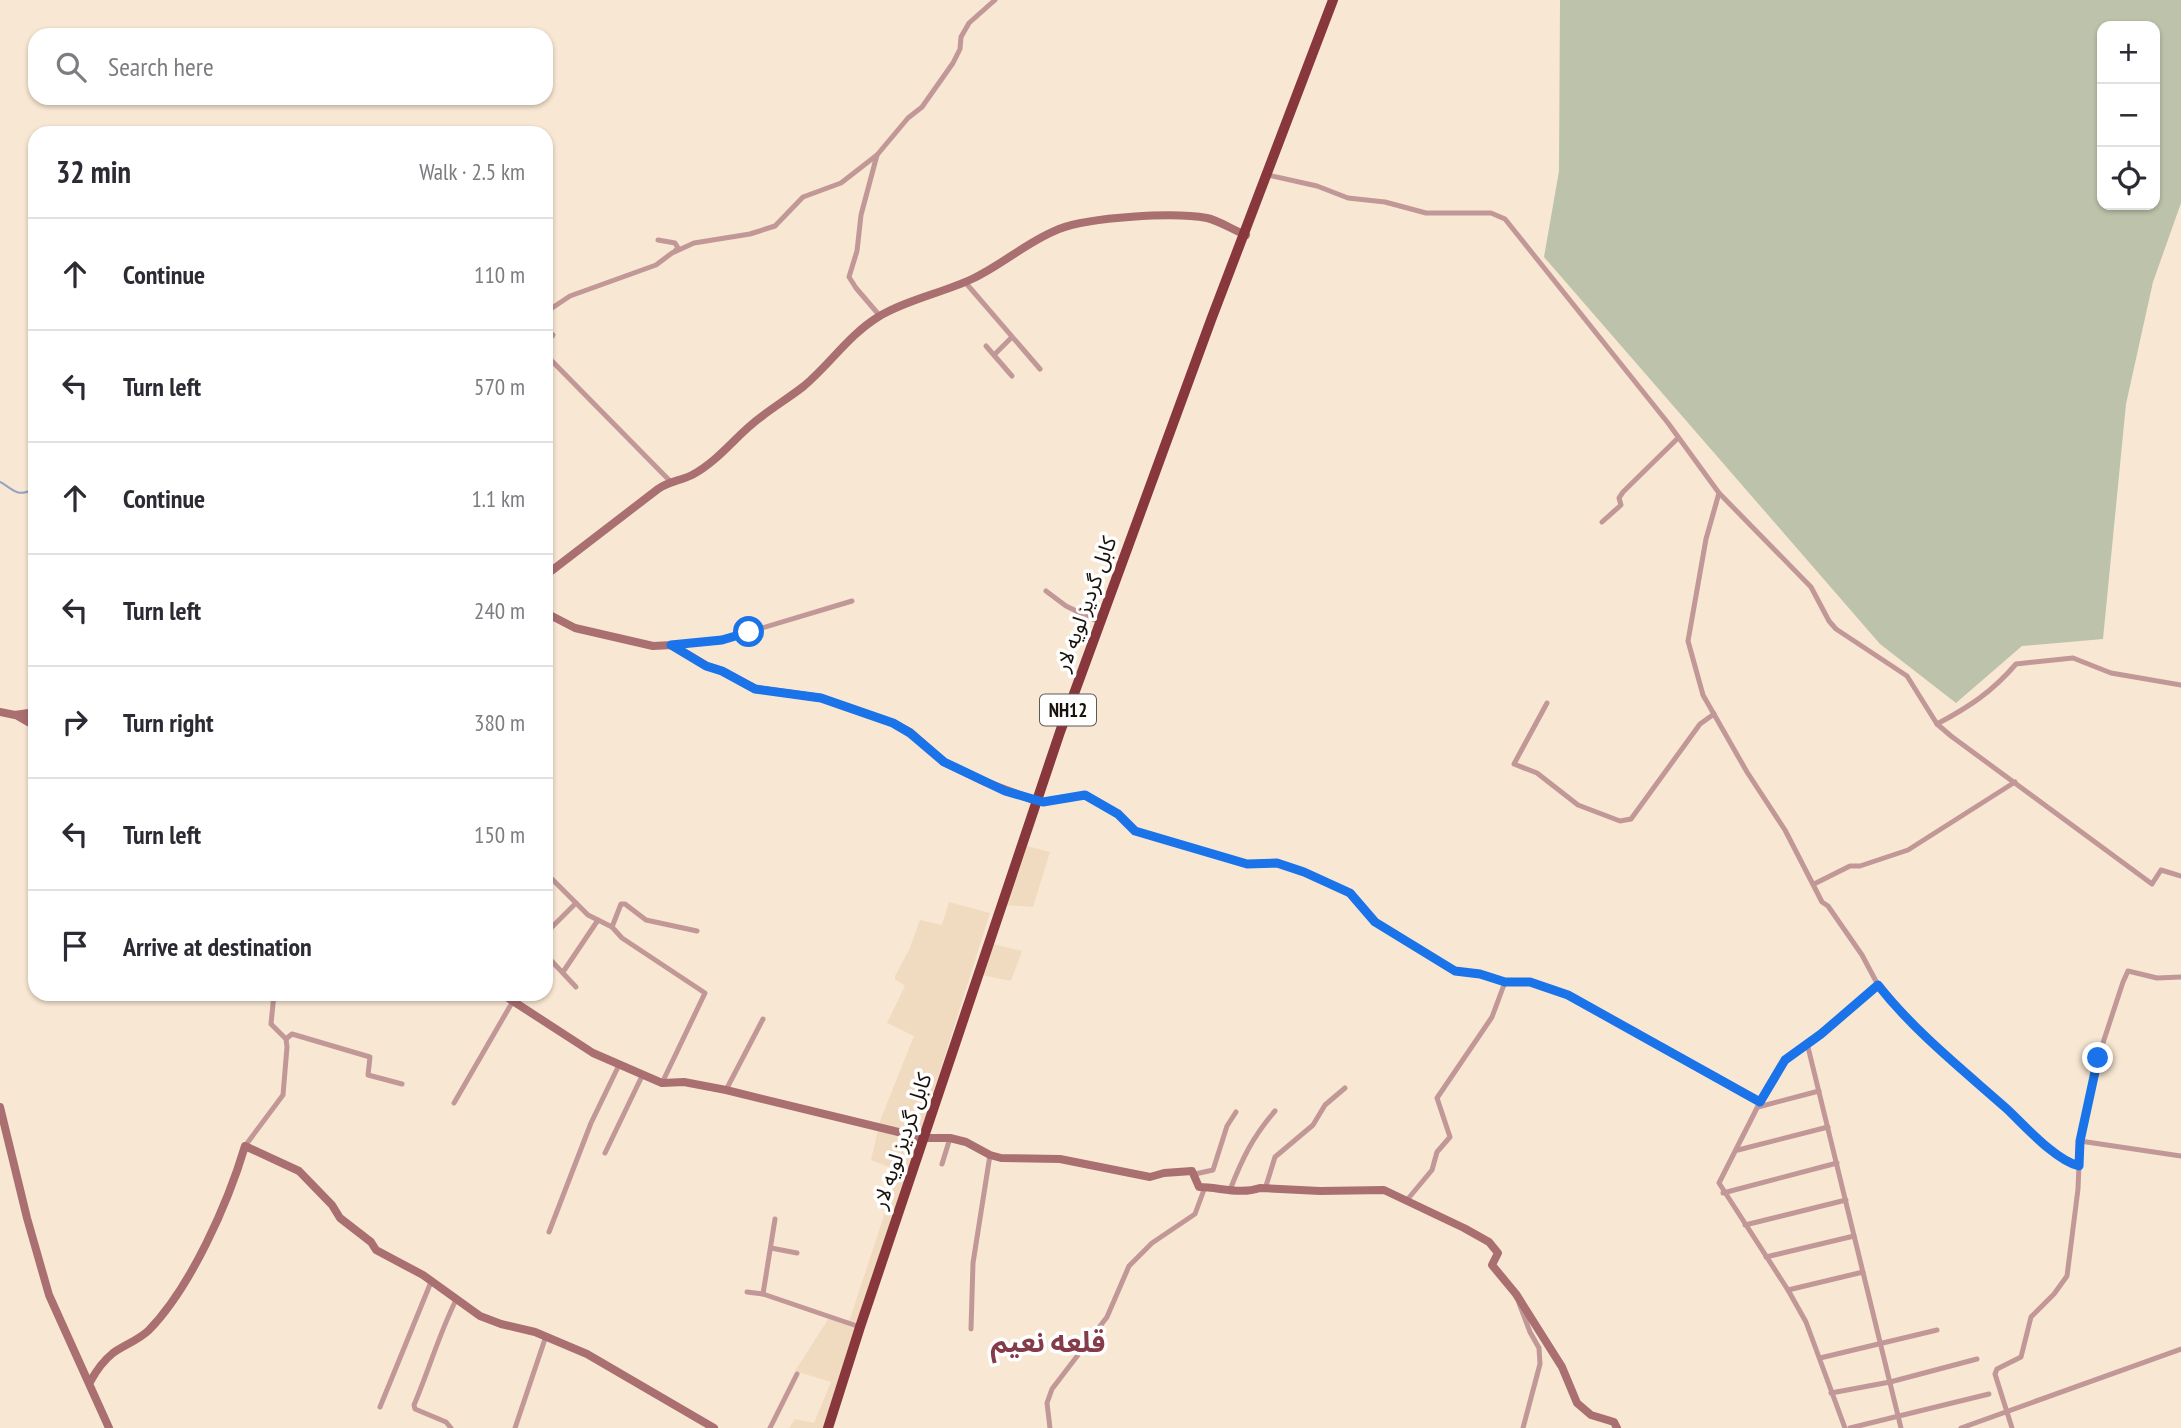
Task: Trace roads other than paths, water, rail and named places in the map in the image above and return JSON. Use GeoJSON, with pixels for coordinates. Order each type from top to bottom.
{"type":"FeatureCollection","features":[{"type":"Feature","properties":{"kind":"highway","name":"کابل گردیز لویه لار"},"geometry":{"type":"LineString","coordinates":[[828,1428],[1036,801],[1099,622],[1333,0]]}},
{"type":"Feature","properties":{"kind":"street"},"geometry":{"type":"LineString","coordinates":[[672,253],[704,240],[750,234],[775,226],[803,197],[841,183],[877,155],[908,118],[922,107],[953,64],[960,49],[961,37],[969,23],[995,0]]}},
{"type":"Feature","properties":{"kind":"street"},"geometry":{"type":"LineString","coordinates":[[877,155],[860,215],[857,251],[849,277],[880,316]]}},
{"type":"Feature","properties":{"kind":"street"},"geometry":{"type":"LineString","coordinates":[[1268,175],[1317,186],[1348,198],[1385,202],[1426,213],[1491,213],[1505,219],[1668,423],[1719,492],[1811,587],[1836,629],[1907,676],[1937,724],[2152,884],[2161,870],[2181,876]]}},
{"type":"Feature","properties":{"kind":"street"},"geometry":{"type":"LineString","coordinates":[[553,569],[670,481],[692,475],[722,454],[760,417],[776,408],[817,375],[866,325],[880,316],[991,271],[1058,229],[1085,221],[1145,217],[1203,218],[1215,220],[1246,235]]}},
{"type":"Feature","properties":{"kind":"street"},"geometry":{"type":"LineString","coordinates":[[553,307],[570,296],[656,265],[678,248],[675,243],[658,240]]}},
{"type":"Feature","properties":{"kind":"street"},"geometry":{"type":"LineString","coordinates":[[965,282],[1040,369]]}},
{"type":"Feature","properties":{"kind":"street"},"geometry":{"type":"LineString","coordinates":[[995,354],[1012,338]]}},
{"type":"Feature","properties":{"kind":"street"},"geometry":{"type":"LineString","coordinates":[[986,346],[1012,376]]}},
{"type":"Feature","properties":{"kind":"street"},"geometry":{"type":"LineString","coordinates":[[553,362],[670,481]]}},
{"type":"Feature","properties":{"kind":"street"},"geometry":{"type":"LineString","coordinates":[[1602,522],[1621,505],[1619,498],[1623,492],[1678,438]]}},
{"type":"Feature","properties":{"kind":"street"},"geometry":{"type":"LineString","coordinates":[[1719,492],[1706,539],[1688,641],[1703,695],[1747,772],[1785,830],[1822,902],[1828,906],[1862,954],[1878,985],[1928,1039],[2049,1147],[2079,1166]]}},
{"type":"Feature","properties":{"kind":"street"},"geometry":{"type":"LineString","coordinates":[[1046,591],[1066,606],[1099,622]]}},
{"type":"Feature","properties":{"kind":"street"},"geometry":{"type":"LineString","coordinates":[[553,617],[575,628],[645,644],[671,645],[722,640],[852,601]]}},
{"type":"Feature","properties":{"kind":"street"},"geometry":{"type":"LineString","coordinates":[[671,645],[706,666],[722,671],[755,689],[821,698],[893,723],[919,740],[944,762],[985,782],[1036,801],[1085,795],[1118,814],[1135,831],[1247,864],[1277,863],[1304,872],[1350,893],[1375,922],[1455,971],[1480,974],[1505,982],[1530,982],[1568,995],[1759,1104],[1819,1091]]}},
{"type":"Feature","properties":{"kind":"street"},"geometry":{"type":"LineString","coordinates":[[1937,724],[1996,688],[2016,664],[2073,658],[2111,673],[2181,685]]}},
{"type":"Feature","properties":{"kind":"street"},"geometry":{"type":"LineString","coordinates":[[1547,703],[1514,764],[1537,773],[1578,804],[1620,821],[1631,819],[1700,723],[1714,714]]}},
{"type":"Feature","properties":{"kind":"street"},"geometry":{"type":"LineString","coordinates":[[0,712],[15,715],[28,722]]}},
{"type":"Feature","properties":{"kind":"street"},"geometry":{"type":"LineString","coordinates":[[15,715],[28,713]]}},
{"type":"Feature","properties":{"kind":"street"},"geometry":{"type":"LineString","coordinates":[[1814,884],[1850,866],[1860,866],[1908,850],[2015,782]]}},
{"type":"Feature","properties":{"kind":"street"},"geometry":{"type":"LineString","coordinates":[[553,880],[576,903],[612,927],[622,938],[705,993],[662,1083]]}},
{"type":"Feature","properties":{"kind":"street"},"geometry":{"type":"LineString","coordinates":[[553,926],[576,903]]}},
{"type":"Feature","properties":{"kind":"street"},"geometry":{"type":"LineString","coordinates":[[612,927],[621,904],[625,904],[646,920],[697,931]]}},
{"type":"Feature","properties":{"kind":"street"},"geometry":{"type":"LineString","coordinates":[[563,972],[598,920]]}},
{"type":"Feature","properties":{"kind":"street"},"geometry":{"type":"LineString","coordinates":[[553,962],[576,987]]}},
{"type":"Feature","properties":{"kind":"street"},"geometry":{"type":"LineString","coordinates":[[2012,1428],[1995,1374],[1997,1369],[2021,1357],[2031,1317],[2067,1276],[2080,1141],[2098,1058],[2123,982],[2128,971],[2157,978],[2181,977]]}},
{"type":"Feature","properties":{"kind":"street"},"geometry":{"type":"LineString","coordinates":[[1407,1200],[1432,1170],[1437,1152],[1450,1137],[1437,1098],[1492,1017],[1505,982]]}},
{"type":"Feature","properties":{"kind":"street"},"geometry":{"type":"LineString","coordinates":[[1844,1428],[1806,1322],[1719,1183],[1759,1104],[1785,1060],[1878,985]]}},
{"type":"Feature","properties":{"kind":"street"},"geometry":{"type":"LineString","coordinates":[[273,1001],[271,1024],[286,1039]]}},
{"type":"Feature","properties":{"kind":"street"},"geometry":{"type":"LineString","coordinates":[[454,1103],[513,1001],[593,1053],[662,1083],[684,1082],[726,1090],[923,1138],[950,1138],[967,1142],[990,1155],[1060,1160],[1150,1177],[1164,1172],[1192,1171],[1199,1187],[1230,1190],[1384,1190],[1489,1242],[1499,1253],[1492,1265],[1516,1294],[1562,1367],[1577,1403],[1591,1415],[1614,1423],[1617,1428]]}},
{"type":"Feature","properties":{"kind":"street"},"geometry":{"type":"LineString","coordinates":[[726,1090],[763,1019]]}},
{"type":"Feature","properties":{"kind":"street"},"geometry":{"type":"LineString","coordinates":[[90,1382],[98,1368],[113,1353],[148,1332],[177,1294],[235,1181],[245,1146],[283,1095],[286,1039],[292,1034],[370,1057],[368,1075],[402,1084]]}},
{"type":"Feature","properties":{"kind":"street"},"geometry":{"type":"LineString","coordinates":[[1807,1043],[1901,1428]]}},
{"type":"Feature","properties":{"kind":"street"},"geometry":{"type":"LineString","coordinates":[[549,1232],[591,1123],[619,1065]]}},
{"type":"Feature","properties":{"kind":"street"},"geometry":{"type":"LineString","coordinates":[[605,1153],[643,1074]]}},
{"type":"Feature","properties":{"kind":"street"},"geometry":{"type":"LineString","coordinates":[[1265,1189],[1275,1157],[1313,1125],[1325,1105],[1345,1088]]}},
{"type":"Feature","properties":{"kind":"street"},"geometry":{"type":"LineString","coordinates":[[0,1107],[49,1295],[109,1428]]}},
{"type":"Feature","properties":{"kind":"street"},"geometry":{"type":"LineString","coordinates":[[1230,1190],[1240,1163],[1257,1132],[1275,1111]]}},
{"type":"Feature","properties":{"kind":"street"},"geometry":{"type":"LineString","coordinates":[[1195,1174],[1213,1170],[1227,1126],[1236,1112]]}},
{"type":"Feature","properties":{"kind":"street"},"geometry":{"type":"LineString","coordinates":[[1738,1150],[1828,1127]]}},
{"type":"Feature","properties":{"kind":"street"},"geometry":{"type":"LineString","coordinates":[[942,1164],[950,1138]]}},
{"type":"Feature","properties":{"kind":"street"},"geometry":{"type":"LineString","coordinates":[[2080,1141],[2181,1156]]}},
{"type":"Feature","properties":{"kind":"street"},"geometry":{"type":"LineString","coordinates":[[245,1146],[299,1171],[332,1205],[340,1218],[376,1250],[431,1282],[480,1316],[546,1336],[587,1354],[713,1428]]}},
{"type":"Feature","properties":{"kind":"street"},"geometry":{"type":"LineString","coordinates":[[971,1329],[973,1263],[990,1155]]}},
{"type":"Feature","properties":{"kind":"street"},"geometry":{"type":"LineString","coordinates":[[1723,1193],[1837,1163]]}},
{"type":"Feature","properties":{"kind":"street"},"geometry":{"type":"LineString","coordinates":[[1050,1428],[1046,1403],[1052,1389],[1107,1317],[1129,1266],[1152,1243],[1195,1214],[1205,1187]]}},
{"type":"Feature","properties":{"kind":"street"},"geometry":{"type":"LineString","coordinates":[[1745,1225],[1846,1200]]}},
{"type":"Feature","properties":{"kind":"street"},"geometry":{"type":"LineString","coordinates":[[763,1294],[775,1219]]}},
{"type":"Feature","properties":{"kind":"street"},"geometry":{"type":"LineString","coordinates":[[1766,1257],[1854,1236]]}},
{"type":"Feature","properties":{"kind":"street"},"geometry":{"type":"LineString","coordinates":[[771,1248],[797,1253]]}},
{"type":"Feature","properties":{"kind":"street"},"geometry":{"type":"LineString","coordinates":[[1788,1290],[1863,1272]]}},
{"type":"Feature","properties":{"kind":"street"},"geometry":{"type":"LineString","coordinates":[[380,1407],[431,1282]]}},
{"type":"Feature","properties":{"kind":"street"},"geometry":{"type":"LineString","coordinates":[[747,1292],[763,1294],[860,1327]]}},
{"type":"Feature","properties":{"kind":"street"},"geometry":{"type":"LineString","coordinates":[[1516,1294],[1539,1348],[1540,1364],[1523,1428]]}},
{"type":"Feature","properties":{"kind":"street"},"geometry":{"type":"LineString","coordinates":[[451,1428],[446,1422],[415,1409],[414,1405],[442,1327],[456,1300]]}},
{"type":"Feature","properties":{"kind":"street"},"geometry":{"type":"LineString","coordinates":[[1819,1358],[1937,1330]]}},
{"type":"Feature","properties":{"kind":"street"},"geometry":{"type":"LineString","coordinates":[[515,1428],[546,1336]]}},
{"type":"Feature","properties":{"kind":"street"},"geometry":{"type":"LineString","coordinates":[[1961,1428],[2181,1349]]}},
{"type":"Feature","properties":{"kind":"street"},"geometry":{"type":"LineString","coordinates":[[1831,1393],[1890,1382],[1977,1359]]}},
{"type":"Feature","properties":{"kind":"street"},"geometry":{"type":"LineString","coordinates":[[770,1428],[797,1374]]}},
{"type":"Feature","properties":{"kind":"street"},"geometry":{"type":"LineString","coordinates":[[1850,1428],[1989,1394]]}},
{"type":"Feature","properties":{"kind":"waterway"},"geometry":{"type":"LineString","coordinates":[[0,482],[17,492],[28,492]]}},
{"type":"Feature","properties":{"kind":"district","name":"قلعه نعيم"},"geometry":{"type":"Point","coordinates":[1048,1342]}}]}
